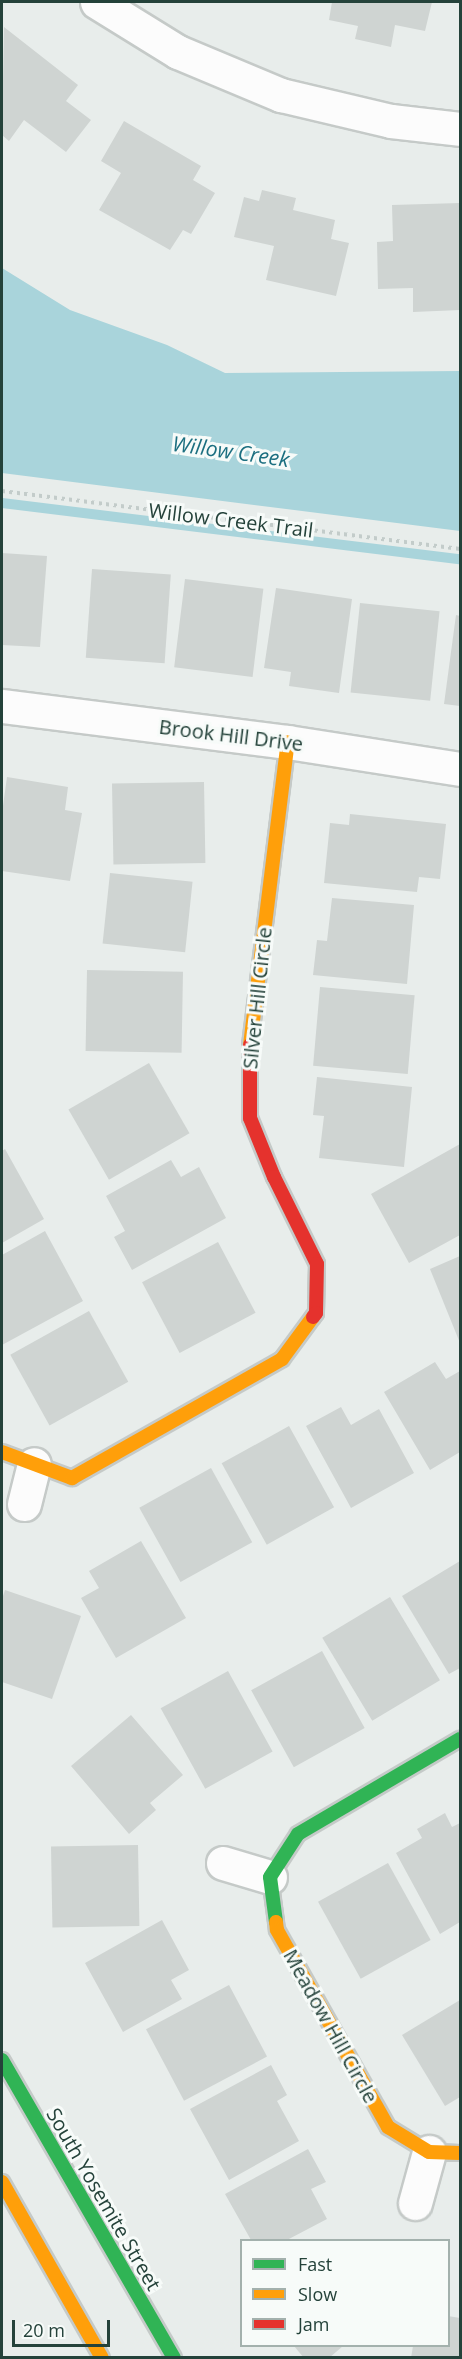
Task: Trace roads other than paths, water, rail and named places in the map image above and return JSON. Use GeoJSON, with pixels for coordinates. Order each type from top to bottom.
{"type":"FeatureCollection","features":[{"type":"Feature","properties":{"kind":"street"},"geometry":{"type":"LineString","coordinates":[[97,2],[178,52],[281,94],[391,121],[460,129]]}},
{"type":"Feature","properties":{"kind":"street","name":"Brook Hill Drive"},"geometry":{"type":"LineString","coordinates":[[2,706],[288,742],[460,769]]}},
{"type":"Feature","properties":{"kind":"street","name":"Silver Hill Circle"},"geometry":{"type":"LineString","coordinates":[[2,1452],[72,1478],[282,1359],[326,1315],[317,1264],[274,1177],[250,1118],[248,1061],[288,742]]}},
{"type":"Feature","properties":{"kind":"street"},"geometry":{"type":"LineString","coordinates":[[24,1504],[34,1464]]}},
{"type":"Feature","properties":{"kind":"street"},"geometry":{"type":"LineString","coordinates":[[224,1863],[270,1877],[298,1834],[460,1739]]}},
{"type":"Feature","properties":{"kind":"street","name":"Meadow Hill Circle"},"geometry":{"type":"LineString","coordinates":[[270,1877],[277,1930],[388,2127],[429,2152],[460,2153]]}},
{"type":"Feature","properties":{"kind":"street","name":"South Yosemite Street"},"geometry":{"type":"LineString","coordinates":[[2,2060],[174,2358]]}},
{"type":"Feature","properties":{"kind":"street"},"geometry":{"type":"LineString","coordinates":[[415,2203],[429,2152]]}},
{"type":"Feature","properties":{"kind":"street"},"geometry":{"type":"LineString","coordinates":[[2,2182],[102,2358]]}},
{"type":"Feature","properties":{"kind":"water","name":"Willow Creek"},"geometry":{"type":"Polygon","coordinates":[[[2,268],[70,310],[167,345],[225,373],[460,371],[460,531],[2,473],[2,268]]]}},
{"type":"Feature","properties":{"kind":"waterway"},"geometry":{"type":"LineString","coordinates":[[2,503],[460,559]]}}]}
